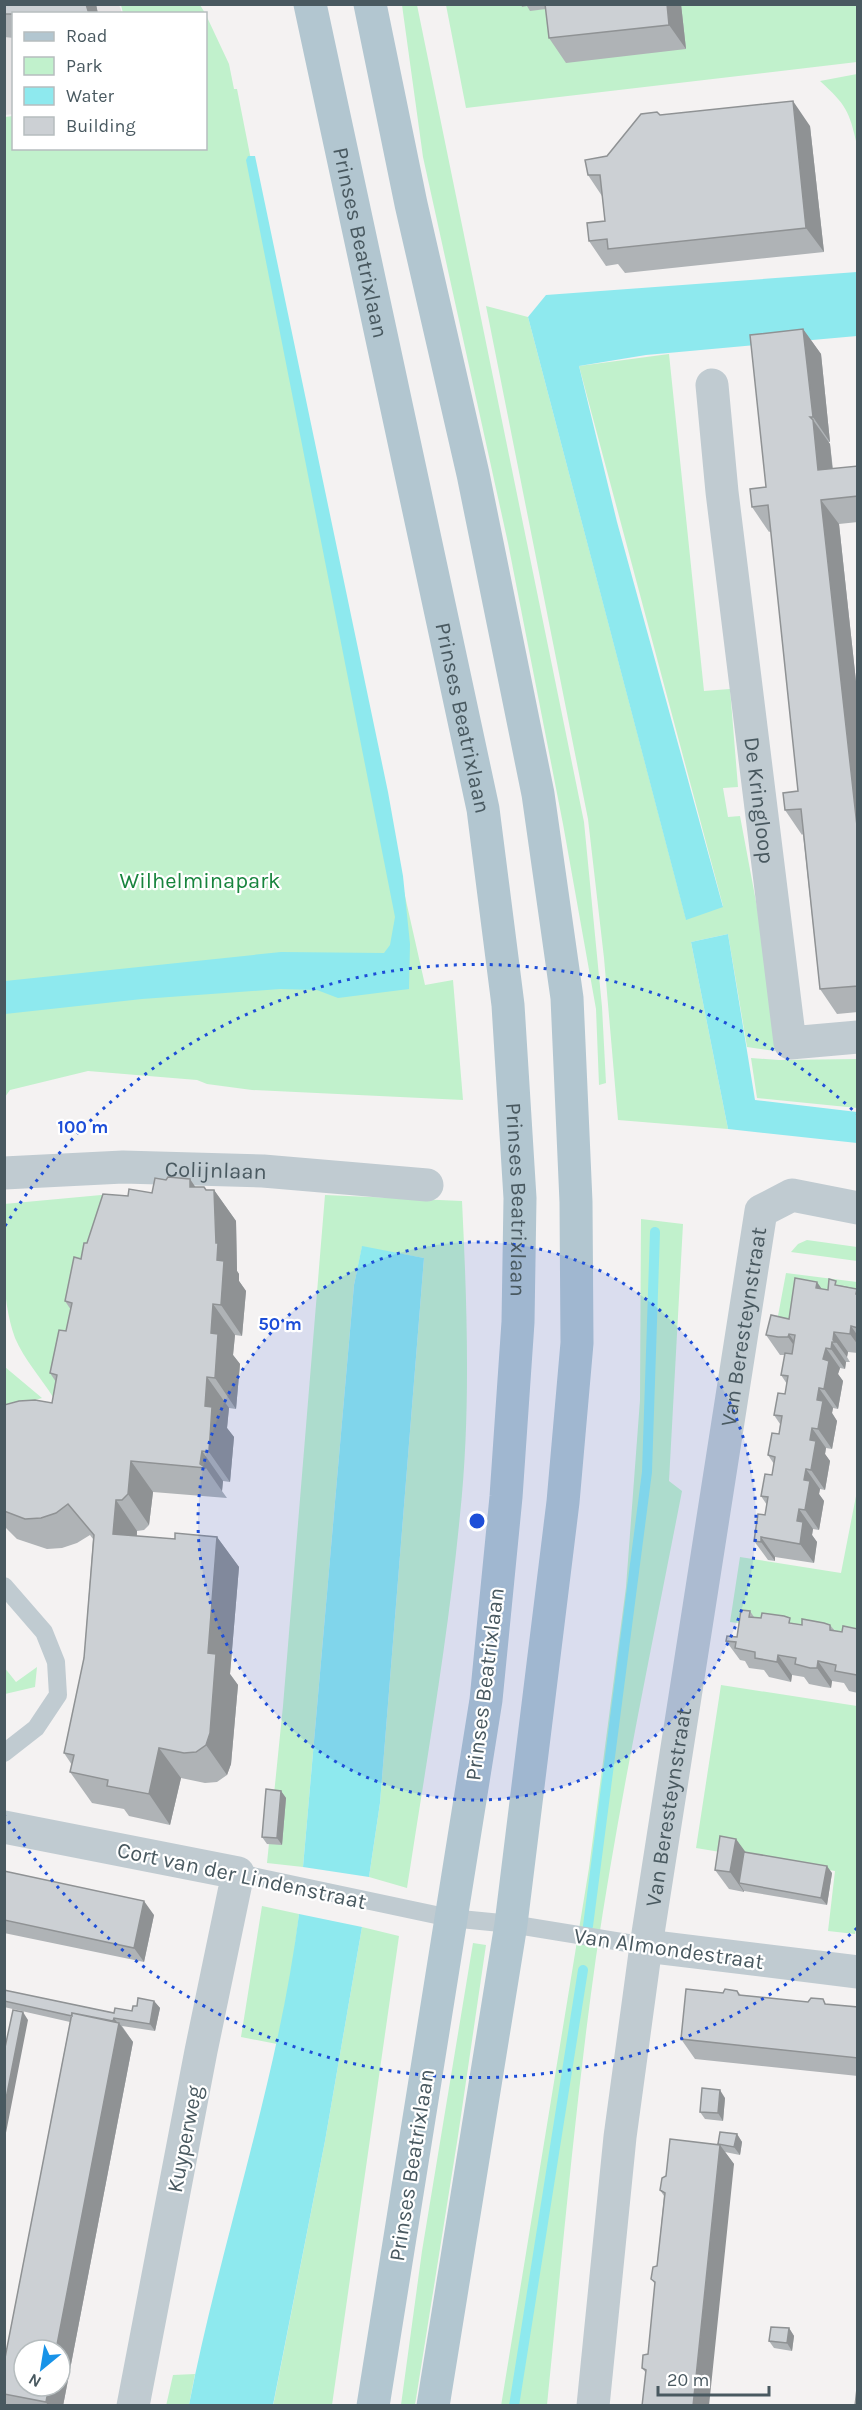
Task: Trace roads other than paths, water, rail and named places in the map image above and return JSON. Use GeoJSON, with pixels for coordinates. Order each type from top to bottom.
{"type":"FeatureCollection","features":[{"type":"Feature","properties":{"kind":"main road","name":"Prinses Beatrixlaan"},"geometry":{"type":"LineString","coordinates":[[370,4],[411,204],[473,474],[538,794],[567,998],[576,1202],[577,1343],[563,1502],[480,1921],[373,2406]]}},
{"type":"Feature","properties":{"kind":"main road","name":"Prinses Beatrixlaan"},"geometry":{"type":"LineString","coordinates":[[309,9],[483,809],[508,1005],[520,1198],[518,1322],[506,1497],[486,1700],[480,1921],[433,2406]]}},
{"type":"Feature","properties":{"kind":"street","name":"De Kringloop"},"geometry":{"type":"LineString","coordinates":[[712,385],[722,492],[790,1043],[858,1037]]}},
{"type":"Feature","properties":{"kind":"street"},"geometry":{"type":"LineString","coordinates":[[722,492],[757,489]]}},
{"type":"Feature","properties":{"kind":"street","name":"Colijnlaan"},"geometry":{"type":"LineString","coordinates":[[4,1173],[135,1167],[263,1171],[427,1185]]}},
{"type":"Feature","properties":{"kind":"street","name":"Van Beresteynstraat"},"geometry":{"type":"LineString","coordinates":[[593,2406],[620,2137],[646,1946],[761,1211],[792,1195],[858,1208]]}},
{"type":"Feature","properties":{"kind":"street","name":"Cort van der Lindenstraat"},"geometry":{"type":"LineString","coordinates":[[4,1827],[238,1873]]}},
{"type":"Feature","properties":{"kind":"street","name":"Kuyperweg"},"geometry":{"type":"LineString","coordinates":[[133,2406],[201,2051],[238,1873]]}},
{"type":"Feature","properties":{"kind":"street","name":"Van Almondestraat"},"geometry":{"type":"LineString","coordinates":[[646,1946],[858,1972]]}},
{"type":"Feature","properties":{"kind":"lane"},"geometry":{"type":"LineString","coordinates":[[4,1586],[44,1632],[56,1662],[58,1695],[36,1728],[4,1753]]}},
{"type":"Feature","properties":{"kind":"lane","name":"Cort van der Lindenstraat"},"geometry":{"type":"LineString","coordinates":[[238,1873],[480,1921]]}},
{"type":"Feature","properties":{"kind":"lane","name":"Van Almondestraat"},"geometry":{"type":"LineString","coordinates":[[480,1921],[646,1946]]}},
{"type":"Feature","properties":{"kind":"water"},"geometry":{"type":"Polygon","coordinates":[[[248,156],[255,156],[388,792],[403,876],[410,944],[409,989],[338,998],[317,990],[280,989],[142,999],[5,1014],[5,981],[281,952],[384,953],[390,945],[395,917],[246,160],[248,156]]]}},
{"type":"Feature","properties":{"kind":"water"},"geometry":{"type":"Polygon","coordinates":[[[857,272],[857,336],[646,355],[579,366],[617,522],[723,907],[686,920],[528,317],[546,295],[857,272]]]}},
{"type":"Feature","properties":{"kind":"water"},"geometry":{"type":"Polygon","coordinates":[[[728,934],[755,1100],[857,1112],[857,1143],[728,1129],[691,942],[728,934]]]}},
{"type":"Feature","properties":{"kind":"water"},"geometry":{"type":"Polygon","coordinates":[[[362,1246],[424,1258],[380,1803],[369,1877],[303,1867],[354,1285],[362,1246]]]}},
{"type":"Feature","properties":{"kind":"water"},"geometry":{"type":"Polygon","coordinates":[[[299,1914],[362,1927],[325,2141],[273,2405],[189,2405],[202,2343],[277,2038],[290,1976],[299,1914]]]}},
{"type":"Feature","properties":{"kind":"waterway"},"geometry":{"type":"LineString","coordinates":[[588,1926],[647,1472],[655,1232]]}},
{"type":"Feature","properties":{"kind":"waterway"},"geometry":{"type":"LineString","coordinates":[[514,2406],[583,1970]]}},
{"type":"Feature","properties":{"kind":"park label","name":"Wilhelminapark"},"geometry":{"type":"Point","coordinates":[200,880]}}]}
